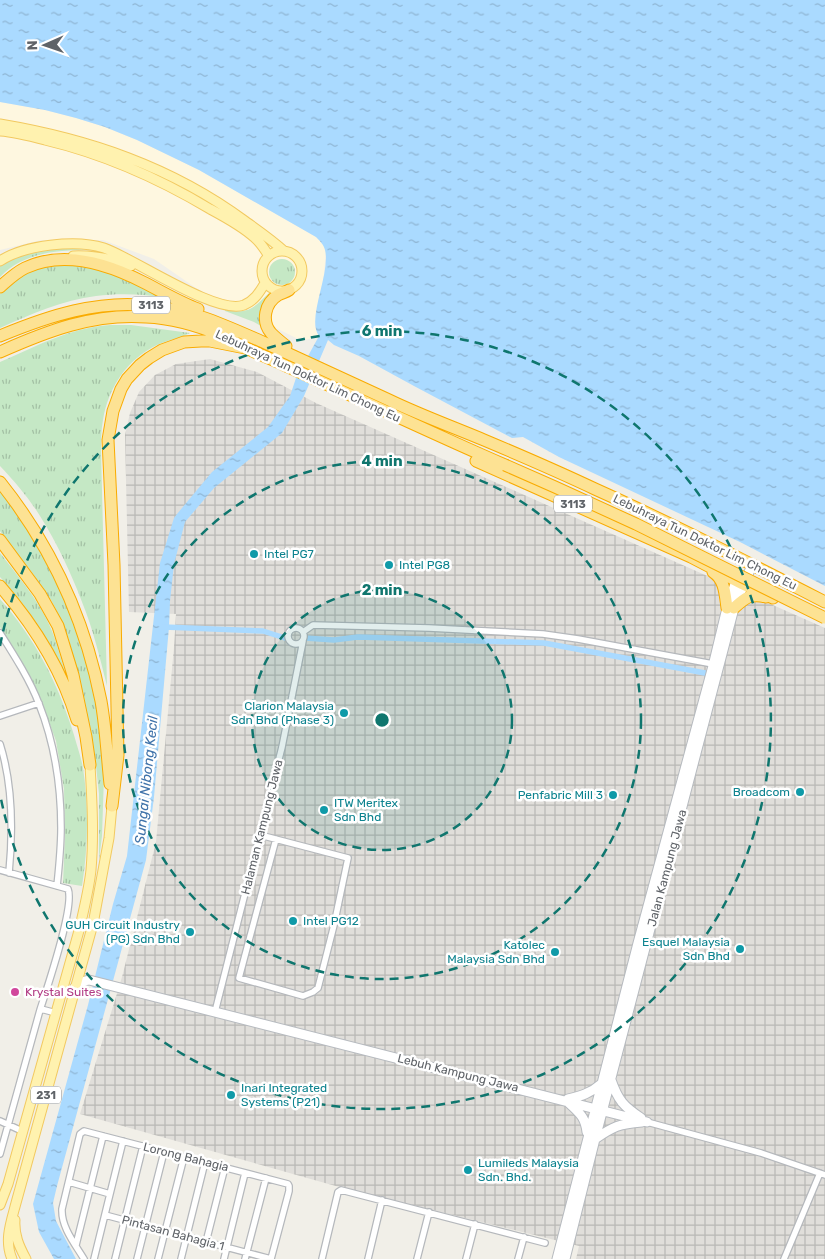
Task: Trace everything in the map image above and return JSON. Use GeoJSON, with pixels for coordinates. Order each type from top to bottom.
{"type":"FeatureCollection","features":[{"type":"Feature","properties":{"kind":"highway"},"geometry":{"type":"LineString","coordinates":[[0,287],[14,275],[44,262],[72,260],[91,262],[106,266],[141,281],[191,306],[235,322],[286,346]]}},
{"type":"Feature","properties":{"kind":"highway"},"geometry":{"type":"LineString","coordinates":[[289,290],[274,299],[265,314],[267,327],[271,333],[286,346],[296,360]]}},
{"type":"Feature","properties":{"kind":"highway","name":"Lebuhraya Tun Doktor Lim Chong Eu"},"geometry":{"type":"LineString","coordinates":[[0,336],[53,316],[78,309],[101,306],[122,304],[149,305],[202,316],[296,360],[487,441],[633,506],[684,531],[782,602],[825,622]]}},
{"type":"Feature","properties":{"kind":"highway","name":"Lebuhraya Tun Doktor Lim Chong Eu"},"geometry":{"type":"LineString","coordinates":[[0,352],[66,326],[92,319],[129,316],[160,318],[188,324],[221,335],[245,348],[296,360]]}},
{"type":"Feature","properties":{"kind":"highway"},"geometry":{"type":"LineString","coordinates":[[112,806],[118,755],[114,565],[108,440],[113,411],[121,389],[133,372],[162,350],[184,342],[201,341],[245,348]]}},
{"type":"Feature","properties":{"kind":"highway"},"geometry":{"type":"LineString","coordinates":[[330,374],[475,431],[487,441]]}},
{"type":"Feature","properties":{"kind":"highway","name":"Lebuhraya Tun Doktor Lim Chong Eu"},"geometry":{"type":"LineString","coordinates":[[330,374],[447,447],[491,468],[691,557],[745,576],[754,573],[762,575],[825,602]]}},
{"type":"Feature","properties":{"kind":"highway","name":"Lebuhraya Tun Doktor Lim Chong Eu"},"geometry":{"type":"LineString","coordinates":[[390,401],[507,462]]}},
{"type":"Feature","properties":{"kind":"highway","name":"Lebuhraya Tun Doktor Lim Chong Eu"},"geometry":{"type":"LineString","coordinates":[[412,424],[507,462]]}},
{"type":"Feature","properties":{"kind":"highway","name":"3113"},"geometry":{"type":"LineString","coordinates":[[507,462],[660,528],[825,610]]}},
{"type":"Feature","properties":{"kind":"highway","name":"3113"},"geometry":{"type":"LineString","coordinates":[[507,462],[825,618]]}},
{"type":"Feature","properties":{"kind":"highway"},"geometry":{"type":"LineString","coordinates":[[0,482],[19,506],[54,563],[84,636],[101,703],[112,806]]}},
{"type":"Feature","properties":{"kind":"highway"},"geometry":{"type":"LineString","coordinates":[[0,540],[40,594],[58,626],[73,676],[90,765]]}},
{"type":"Feature","properties":{"kind":"highway"},"geometry":{"type":"LineString","coordinates":[[691,557],[722,580],[731,608],[753,595],[782,602]]}},
{"type":"Feature","properties":{"kind":"highway"},"geometry":{"type":"LineString","coordinates":[[0,586],[24,616],[53,662],[74,711],[90,765]]}},
{"type":"Feature","properties":{"kind":"main road"},"geometry":{"type":"LineString","coordinates":[[0,124],[32,129],[89,144],[130,158],[154,168],[208,196],[276,243],[284,251],[294,255],[301,264],[301,280],[294,288],[283,292],[276,291],[265,283],[262,278],[262,266],[268,256],[284,251]]}},
{"type":"Feature","properties":{"kind":"main road"},"geometry":{"type":"LineString","coordinates":[[0,131],[38,138],[80,149],[105,157],[150,176],[186,194],[227,219],[255,238],[262,245],[268,256]]}},
{"type":"Feature","properties":{"kind":"main road"},"geometry":{"type":"LineString","coordinates":[[0,261],[14,253],[35,247],[62,244],[85,245],[99,247],[116,253],[155,275]]}},
{"type":"Feature","properties":{"kind":"main road"},"geometry":{"type":"LineString","coordinates":[[29,267],[64,256],[89,256],[116,260],[221,304],[235,306],[243,305],[253,300],[265,283]]}},
{"type":"Feature","properties":{"kind":"main road","name":"231"},"geometry":{"type":"LineString","coordinates":[[1,1203],[80,927],[88,890],[91,870],[93,812],[90,765]]}},
{"type":"Feature","properties":{"kind":"main road","name":"231"},"geometry":{"type":"LineString","coordinates":[[12,1259],[8,1236],[84,957],[97,902],[112,806]]}},
{"type":"Feature","properties":{"kind":"main road"},"geometry":{"type":"LineString","coordinates":[[16,1203],[16,1237],[26,1259]]}},
{"type":"Feature","properties":{"kind":"street","name":"Jalan Kampung Jawa"},"geometry":{"type":"LineString","coordinates":[[599,1109],[601,1084],[713,664],[731,608],[745,576]]}},
{"type":"Feature","properties":{"kind":"street","name":"Jalan Kampung Jawa"},"geometry":{"type":"LineString","coordinates":[[557,1259],[599,1109],[611,1080],[731,608]]}},
{"type":"Feature","properties":{"kind":"street"},"geometry":{"type":"LineString","coordinates":[[303,632],[313,625],[429,628],[542,634],[713,664]]}},
{"type":"Feature","properties":{"kind":"street"},"geometry":{"type":"LineString","coordinates":[[294,629],[299,629],[303,632],[303,641],[300,643],[294,644],[289,640],[288,636],[294,629]]}},
{"type":"Feature","properties":{"kind":"street"},"geometry":{"type":"LineString","coordinates":[[0,633],[28,680],[39,703],[53,755],[59,796],[60,841],[57,886]]}},
{"type":"Feature","properties":{"kind":"street","name":"Halaman Kampung Jawa"},"geometry":{"type":"LineString","coordinates":[[215,1012],[282,747],[303,641]]}},
{"type":"Feature","properties":{"kind":"street"},"geometry":{"type":"LineString","coordinates":[[0,716],[39,703]]}},
{"type":"Feature","properties":{"kind":"street"},"geometry":{"type":"LineString","coordinates":[[0,744],[7,778],[11,813],[9,873]]}},
{"type":"Feature","properties":{"kind":"street"},"geometry":{"type":"LineString","coordinates":[[260,835],[276,839],[348,858],[318,988],[303,996],[240,978],[276,839]]}},
{"type":"Feature","properties":{"kind":"street"},"geometry":{"type":"LineString","coordinates":[[0,870],[65,887],[69,890],[65,922],[0,1154]]}},
{"type":"Feature","properties":{"kind":"street"},"geometry":{"type":"LineString","coordinates":[[75,988],[91,980],[84,968],[84,957]]}},
{"type":"Feature","properties":{"kind":"street","name":"Lebuh Kampung Jawa"},"geometry":{"type":"LineString","coordinates":[[91,980],[566,1100],[761,1153],[822,1174]]}},
{"type":"Feature","properties":{"kind":"street"},"geometry":{"type":"LineString","coordinates":[[41,1008],[56,1013]]}},
{"type":"Feature","properties":{"kind":"street"},"geometry":{"type":"LineString","coordinates":[[611,1080],[620,1100],[627,1108],[647,1122]]}},
{"type":"Feature","properties":{"kind":"street"},"geometry":{"type":"LineString","coordinates":[[566,1100],[592,1092],[601,1084]]}},
{"type":"Feature","properties":{"kind":"street"},"geometry":{"type":"LineString","coordinates":[[566,1100],[586,1122],[591,1139],[622,1124],[647,1122]]}},
{"type":"Feature","properties":{"kind":"street"},"geometry":{"type":"LineString","coordinates":[[0,1121],[8,1126],[22,1130]]}},
{"type":"Feature","properties":{"kind":"street","name":"Lorong Bahagia"},"geometry":{"type":"LineString","coordinates":[[69,1182],[82,1132],[84,1131],[286,1183],[289,1186],[289,1191],[271,1259]]}},
{"type":"Feature","properties":{"kind":"street"},"geometry":{"type":"LineString","coordinates":[[76,1245],[103,1136]]}},
{"type":"Feature","properties":{"kind":"street","name":"Jalan Kampung Jawa"},"geometry":{"type":"LineString","coordinates":[[565,1259],[591,1139]]}},
{"type":"Feature","properties":{"kind":"street"},"geometry":{"type":"LineString","coordinates":[[94,1259],[123,1141]]}},
{"type":"Feature","properties":{"kind":"street"},"geometry":{"type":"LineString","coordinates":[[115,1259],[143,1146]]}},
{"type":"Feature","properties":{"kind":"street"},"geometry":{"type":"LineString","coordinates":[[137,1259],[164,1152]]}},
{"type":"Feature","properties":{"kind":"street"},"geometry":{"type":"LineString","coordinates":[[158,1259],[184,1157]]}},
{"type":"Feature","properties":{"kind":"street"},"geometry":{"type":"LineString","coordinates":[[181,1259],[205,1162]]}},
{"type":"Feature","properties":{"kind":"street"},"geometry":{"type":"LineString","coordinates":[[206,1242],[224,1167]]}},
{"type":"Feature","properties":{"kind":"street"},"geometry":{"type":"LineString","coordinates":[[224,1259],[245,1173]]}},
{"type":"Feature","properties":{"kind":"street"},"geometry":{"type":"LineString","coordinates":[[784,1259],[822,1174]]}},
{"type":"Feature","properties":{"kind":"street"},"geometry":{"type":"LineString","coordinates":[[246,1256],[266,1178]]}},
{"type":"Feature","properties":{"kind":"street"},"geometry":{"type":"LineString","coordinates":[[84,1259],[62,1221],[62,1209],[69,1182],[110,1194]]}},
{"type":"Feature","properties":{"kind":"street"},"geometry":{"type":"LineString","coordinates":[[322,1259],[340,1190],[545,1243]]}},
{"type":"Feature","properties":{"kind":"street"},"geometry":{"type":"LineString","coordinates":[[368,1259],[382,1200]]}},
{"type":"Feature","properties":{"kind":"street"},"geometry":{"type":"LineString","coordinates":[[417,1259],[429,1212]]}},
{"type":"Feature","properties":{"kind":"street","name":"Pintasan Bahagia 1"},"geometry":{"type":"LineString","coordinates":[[104,1215],[226,1247],[246,1256],[271,1259]]}},
{"type":"Feature","properties":{"kind":"street"},"geometry":{"type":"LineString","coordinates":[[466,1259],[475,1224]]}},
{"type":"Feature","properties":{"kind":"street"},"geometry":{"type":"LineString","coordinates":[[518,1259],[524,1237]]}},
{"type":"Feature","properties":{"kind":"shaded area"},"geometry":{"type":"Polygon","coordinates":[[[0,102],[76,118],[137,140],[199,170],[316,237],[326,250],[324,275],[315,326],[319,336],[302,341],[196,288],[154,259],[103,240],[41,240],[0,250],[0,102]]]}},
{"type":"Feature","properties":{"kind":"shaded area"},"geometry":{"type":"Polygon","coordinates":[[[210,359],[257,372],[316,403],[825,628],[825,1259],[576,1259],[579,1246],[332,1185],[80,1114],[122,977],[156,842],[174,647],[176,614],[129,612],[125,435],[130,413],[139,392],[155,375],[176,364],[210,359]]]}},
{"type":"Feature","properties":{"kind":"green space"},"geometry":{"type":"Polygon","coordinates":[[[54,249],[90,249],[53,252],[28,258],[13,266],[0,277],[0,266],[13,258],[32,252],[54,249]]]}},
{"type":"Feature","properties":{"kind":"green space"},"geometry":{"type":"Polygon","coordinates":[[[282,259],[291,263],[295,272],[291,281],[282,285],[273,281],[269,272],[273,263],[282,259]]]}},
{"type":"Feature","properties":{"kind":"green space"},"geometry":{"type":"Polygon","coordinates":[[[71,263],[102,268],[163,297],[121,294],[84,298],[47,308],[0,328],[0,294],[8,286],[32,271],[71,263]]]}},
{"type":"Feature","properties":{"kind":"green space"},"geometry":{"type":"Polygon","coordinates":[[[269,293],[266,329],[254,322],[225,311],[245,311],[250,309],[269,293]]]}},
{"type":"Feature","properties":{"kind":"green space"},"geometry":{"type":"Polygon","coordinates":[[[110,325],[131,325],[190,333],[157,345],[146,351],[128,366],[114,386],[106,408],[102,428],[101,451],[107,686],[90,623],[63,558],[36,509],[0,466],[0,362],[67,334],[110,325]]]}},
{"type":"Feature","properties":{"kind":"green space"},"geometry":{"type":"Polygon","coordinates":[[[0,487],[45,555],[73,619],[90,673],[100,725],[104,776],[102,836],[99,860],[99,794],[93,744],[69,640],[51,600],[0,531],[0,487]]]}},
{"type":"Feature","properties":{"kind":"green space"},"geometry":{"type":"Polygon","coordinates":[[[0,553],[42,610],[52,631],[65,672],[36,622],[0,577],[0,553]]]}},
{"type":"Feature","properties":{"kind":"green space"},"geometry":{"type":"Polygon","coordinates":[[[0,599],[35,646],[53,680],[68,716],[80,756],[85,783],[87,812],[86,857],[82,886],[63,883],[64,789],[56,741],[32,680],[0,627],[0,599]]]}},
{"type":"Feature","properties":{"kind":"water","name":"Sungai Nibong Kecil"},"geometry":{"type":"Polygon","coordinates":[[[0,0],[825,0],[825,586],[740,542],[559,457],[523,437],[512,438],[359,356],[334,345],[328,340],[304,396],[282,433],[214,488],[185,522],[174,564],[154,797],[146,860],[53,1203],[56,1221],[76,1259],[54,1259],[39,1232],[33,1204],[127,856],[160,563],[174,518],[177,514],[212,472],[268,427],[290,396],[296,378],[319,336],[315,319],[326,260],[324,246],[316,237],[199,170],[105,127],[45,110],[0,102],[0,0]]]}},
{"type":"Feature","properties":{"kind":"waterway"},"geometry":{"type":"LineString","coordinates":[[164,627],[263,631],[288,639]]}},
{"type":"Feature","properties":{"kind":"waterway"},"geometry":{"type":"LineString","coordinates":[[305,638],[334,640],[358,637],[544,643],[705,673]]}},
{"type":"Feature","properties":{"kind":"place","name":"Intel PG7"},"geometry":{"type":"Point","coordinates":[254,554]}},
{"type":"Feature","properties":{"kind":"place","name":"Intel PG8"},"geometry":{"type":"Point","coordinates":[389,565]}},
{"type":"Feature","properties":{"kind":"place","name":"Clarion Malaysia Sdn Bhd (Phase 3)"},"geometry":{"type":"Point","coordinates":[344,713]}},
{"type":"Feature","properties":{"kind":"place","name":"Broadcom"},"geometry":{"type":"Point","coordinates":[800,792]}},
{"type":"Feature","properties":{"kind":"place","name":"Penfabric Mill 3"},"geometry":{"type":"Point","coordinates":[613,795]}},
{"type":"Feature","properties":{"kind":"place","name":"ITW Meritex Sdn Bhd"},"geometry":{"type":"Point","coordinates":[324,810]}},
{"type":"Feature","properties":{"kind":"place","name":"Intel PG12"},"geometry":{"type":"Point","coordinates":[293,921]}},
{"type":"Feature","properties":{"kind":"place","name":"GUH Circuit Industry (PG) Sdn Bhd"},"geometry":{"type":"Point","coordinates":[190,932]}},
{"type":"Feature","properties":{"kind":"place","name":"Esquel Malaysia Sdn Bhd"},"geometry":{"type":"Point","coordinates":[740,949]}},
{"type":"Feature","properties":{"kind":"place","name":"Katolec Malaysia Sdn Bhd"},"geometry":{"type":"Point","coordinates":[555,952]}},
{"type":"Feature","properties":{"kind":"place","name":"Krystal Suites"},"geometry":{"type":"Point","coordinates":[15,992]}},
{"type":"Feature","properties":{"kind":"place","name":"Inari Integrated Systems (P21)"},"geometry":{"type":"Point","coordinates":[231,1095]}},
{"type":"Feature","properties":{"kind":"place","name":"Lumileds Malaysia Sdn. Bhd."},"geometry":{"type":"Point","coordinates":[468,1170]}}]}
